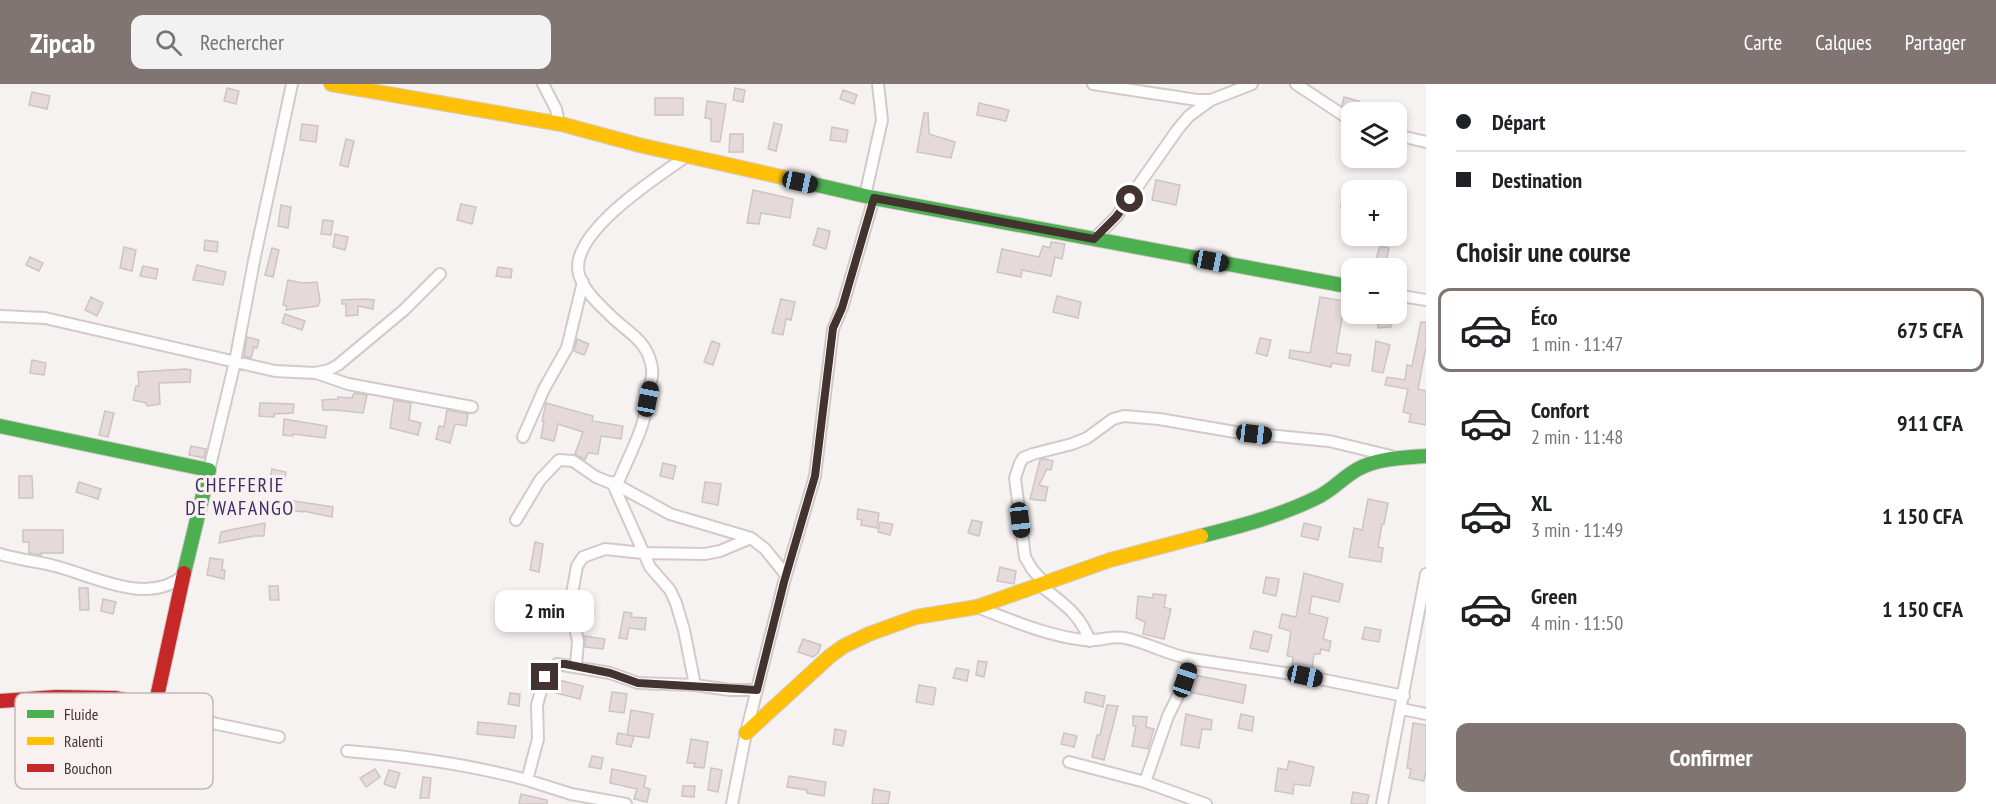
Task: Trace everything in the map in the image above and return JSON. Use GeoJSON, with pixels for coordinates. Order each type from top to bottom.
{"type":"FeatureCollection","features":[{"type":"Feature","properties":{"kind":"street"},"geometry":{"type":"LineString","coordinates":[[159,693],[183,576],[235,362],[292,84]]}},
{"type":"Feature","properties":{"kind":"street"},"geometry":{"type":"LineString","coordinates":[[331,84],[560,124],[639,145],[869,197],[1341,285]]}},
{"type":"Feature","properties":{"kind":"street"},"geometry":{"type":"LineString","coordinates":[[543,84],[556,109],[560,124]]}},
{"type":"Feature","properties":{"kind":"street"},"geometry":{"type":"LineString","coordinates":[[732,804],[757,690],[786,575],[815,476],[833,328],[842,308],[869,197],[882,120],[878,84]]}},
{"type":"Feature","properties":{"kind":"street"},"geometry":{"type":"LineString","coordinates":[[1093,84],[1181,99],[1210,100]]}},
{"type":"Feature","properties":{"kind":"street"},"geometry":{"type":"LineString","coordinates":[[1094,239],[1116,217],[1178,129],[1190,116],[1210,100],[1252,84]]}},
{"type":"Feature","properties":{"kind":"street"},"geometry":{"type":"LineString","coordinates":[[1296,84],[1341,114]]}},
{"type":"Feature","properties":{"kind":"street"},"geometry":{"type":"LineString","coordinates":[[1407,138],[1426,142]]}},
{"type":"Feature","properties":{"kind":"street"},"geometry":{"type":"LineString","coordinates":[[687,156],[613,211],[590,238],[578,266],[583,282],[606,311],[642,341],[653,372],[643,422],[614,484],[650,567],[670,590],[676,603],[695,685]]}},
{"type":"Feature","properties":{"kind":"street"},"geometry":{"type":"LineString","coordinates":[[0,316],[45,318],[275,371],[315,373],[338,365],[404,310],[440,274]]}},
{"type":"Feature","properties":{"kind":"street"},"geometry":{"type":"LineString","coordinates":[[523,437],[544,389],[567,348],[583,282]]}},
{"type":"Feature","properties":{"kind":"street"},"geometry":{"type":"LineString","coordinates":[[1407,297],[1426,300]]}},
{"type":"Feature","properties":{"kind":"street"},"geometry":{"type":"LineString","coordinates":[[315,373],[348,384],[472,407]]}},
{"type":"Feature","properties":{"kind":"street"},"geometry":{"type":"LineString","coordinates":[[1090,641],[1084,626],[1072,610],[1043,585],[1025,557],[1015,478],[1023,458],[1087,438],[1113,419],[1124,416],[1159,419],[1235,432],[1329,441],[1400,458]]}},
{"type":"Feature","properties":{"kind":"street"},"geometry":{"type":"LineString","coordinates":[[0,426],[209,470]]}},
{"type":"Feature","properties":{"kind":"street"},"geometry":{"type":"LineString","coordinates":[[747,733],[844,646],[869,634],[916,617],[976,607],[1110,560],[1257,522],[1317,498],[1356,470],[1370,464],[1426,456]]}},
{"type":"Feature","properties":{"kind":"street"},"geometry":{"type":"LineString","coordinates":[[516,520],[540,480],[558,460],[573,461],[596,477],[670,514],[751,538],[765,549],[786,575]]}},
{"type":"Feature","properties":{"kind":"street"},"geometry":{"type":"LineString","coordinates":[[576,666],[578,646],[570,605],[579,561],[589,553],[605,549],[643,553],[705,554],[751,538]]}},
{"type":"Feature","properties":{"kind":"street"},"geometry":{"type":"LineString","coordinates":[[0,554],[52,565],[130,588],[164,588],[174,584],[183,576]]}},
{"type":"Feature","properties":{"kind":"street"},"geometry":{"type":"LineString","coordinates":[[1382,804],[1426,574]]}},
{"type":"Feature","properties":{"kind":"street"},"geometry":{"type":"LineString","coordinates":[[976,607],[1029,626],[1090,641],[1122,637],[1145,643],[1179,657],[1305,676],[1404,696]]}},
{"type":"Feature","properties":{"kind":"street"},"geometry":{"type":"LineString","coordinates":[[1145,782],[1167,716],[1180,692],[1192,659]]}},
{"type":"Feature","properties":{"kind":"street"},"geometry":{"type":"LineString","coordinates":[[527,780],[538,739],[537,705],[545,677],[557,664],[610,673],[638,683],[757,690]]}},
{"type":"Feature","properties":{"kind":"street"},"geometry":{"type":"LineString","coordinates":[[0,701],[15,700]]}},
{"type":"Feature","properties":{"kind":"street"},"geometry":{"type":"LineString","coordinates":[[1402,709],[1426,714]]}},
{"type":"Feature","properties":{"kind":"street"},"geometry":{"type":"LineString","coordinates":[[213,723],[279,737]]}},
{"type":"Feature","properties":{"kind":"street"},"geometry":{"type":"LineString","coordinates":[[347,751],[406,755],[486,769],[571,794],[626,804]]}},
{"type":"Feature","properties":{"kind":"street"},"geometry":{"type":"LineString","coordinates":[[1069,762],[1145,782],[1206,804]]}},
{"type":"Feature","properties":{"kind":"building"},"geometry":{"type":"Polygon","coordinates":[[[227,88],[239,91],[236,104],[224,101],[227,88]]]}},
{"type":"Feature","properties":{"kind":"building"},"geometry":{"type":"Polygon","coordinates":[[[735,88],[745,90],[743,102],[733,100],[735,88]]]}},
{"type":"Feature","properties":{"kind":"building"},"geometry":{"type":"Polygon","coordinates":[[[843,90],[857,95],[854,104],[840,99],[843,90]]]}},
{"type":"Feature","properties":{"kind":"building"},"geometry":{"type":"Polygon","coordinates":[[[32,92],[50,96],[47,109],[29,105],[32,92]]]}},
{"type":"Feature","properties":{"kind":"building"},"geometry":{"type":"Polygon","coordinates":[[[1344,97],[1359,101],[1359,102],[1343,102],[1344,97]]]}},
{"type":"Feature","properties":{"kind":"building"},"geometry":{"type":"Polygon","coordinates":[[[655,98],[683,98],[683,115],[655,115],[655,98]]]}},
{"type":"Feature","properties":{"kind":"building"},"geometry":{"type":"Polygon","coordinates":[[[707,101],[726,104],[720,142],[711,141],[711,119],[705,118],[707,101]]]}},
{"type":"Feature","properties":{"kind":"building"},"geometry":{"type":"Polygon","coordinates":[[[979,103],[1009,110],[1006,121],[977,115],[979,103]]]}},
{"type":"Feature","properties":{"kind":"building"},"geometry":{"type":"Polygon","coordinates":[[[924,113],[928,113],[929,134],[955,142],[951,158],[917,152],[924,113]]]}},
{"type":"Feature","properties":{"kind":"building"},"geometry":{"type":"Polygon","coordinates":[[[774,123],[782,125],[776,151],[768,149],[774,123]]]}},
{"type":"Feature","properties":{"kind":"building"},"geometry":{"type":"Polygon","coordinates":[[[302,124],[318,126],[316,142],[300,140],[302,124]]]}},
{"type":"Feature","properties":{"kind":"building"},"geometry":{"type":"Polygon","coordinates":[[[832,127],[848,130],[846,142],[830,140],[832,127]]]}},
{"type":"Feature","properties":{"kind":"building"},"geometry":{"type":"Polygon","coordinates":[[[730,134],[743,134],[743,152],[729,152],[730,134]]]}},
{"type":"Feature","properties":{"kind":"building"},"geometry":{"type":"Polygon","coordinates":[[[346,139],[354,141],[348,167],[340,165],[346,139]]]}},
{"type":"Feature","properties":{"kind":"building"},"geometry":{"type":"Polygon","coordinates":[[[1156,180],[1180,185],[1176,205],[1152,200],[1156,180]]]}},
{"type":"Feature","properties":{"kind":"building"},"geometry":{"type":"Polygon","coordinates":[[[753,190],[793,199],[790,218],[761,213],[759,224],[747,223],[753,190]]]}},
{"type":"Feature","properties":{"kind":"building"},"geometry":{"type":"Polygon","coordinates":[[[461,204],[476,207],[472,224],[457,220],[461,204]]]}},
{"type":"Feature","properties":{"kind":"building"},"geometry":{"type":"Polygon","coordinates":[[[281,205],[291,207],[288,228],[278,226],[281,205]]]}},
{"type":"Feature","properties":{"kind":"building"},"geometry":{"type":"Polygon","coordinates":[[[323,220],[333,221],[331,235],[321,234],[323,220]]]}},
{"type":"Feature","properties":{"kind":"building"},"geometry":{"type":"Polygon","coordinates":[[[818,228],[830,231],[826,249],[813,245],[818,228]]]}},
{"type":"Feature","properties":{"kind":"building"},"geometry":{"type":"Polygon","coordinates":[[[335,234],[348,237],[345,250],[333,247],[335,234]]]}},
{"type":"Feature","properties":{"kind":"building"},"geometry":{"type":"Polygon","coordinates":[[[205,240],[218,242],[217,252],[204,250],[205,240]]]}},
{"type":"Feature","properties":{"kind":"building"},"geometry":{"type":"Polygon","coordinates":[[[1051,242],[1065,244],[1062,259],[1055,257],[1051,276],[1022,270],[1021,277],[997,272],[1002,249],[1039,257],[1043,246],[1050,248],[1051,242]]]}},
{"type":"Feature","properties":{"kind":"building"},"geometry":{"type":"Polygon","coordinates":[[[1380,246],[1389,248],[1387,258],[1376,258],[1380,246]]]}},
{"type":"Feature","properties":{"kind":"building"},"geometry":{"type":"Polygon","coordinates":[[[124,247],[136,250],[132,271],[120,268],[124,247]]]}},
{"type":"Feature","properties":{"kind":"building"},"geometry":{"type":"Polygon","coordinates":[[[272,248],[279,250],[273,277],[265,275],[272,248]]]}},
{"type":"Feature","properties":{"kind":"building"},"geometry":{"type":"Polygon","coordinates":[[[30,257],[43,263],[39,271],[26,265],[30,257]]]}},
{"type":"Feature","properties":{"kind":"building"},"geometry":{"type":"Polygon","coordinates":[[[197,265],[226,272],[223,285],[193,280],[197,265]]]}},
{"type":"Feature","properties":{"kind":"building"},"geometry":{"type":"Polygon","coordinates":[[[143,266],[158,269],[156,279],[140,276],[143,266]]]}},
{"type":"Feature","properties":{"kind":"building"},"geometry":{"type":"Polygon","coordinates":[[[498,267],[512,269],[511,278],[496,276],[498,267]]]}},
{"type":"Feature","properties":{"kind":"building"},"geometry":{"type":"Polygon","coordinates":[[[288,280],[302,283],[317,282],[320,301],[318,306],[286,310],[287,306],[283,305],[288,280]]]}},
{"type":"Feature","properties":{"kind":"building"},"geometry":{"type":"Polygon","coordinates":[[[1057,296],[1081,302],[1078,318],[1053,312],[1057,296]]]}},
{"type":"Feature","properties":{"kind":"building"},"geometry":{"type":"Polygon","coordinates":[[[91,297],[103,303],[97,316],[85,310],[91,297]]]}},
{"type":"Feature","properties":{"kind":"building"},"geometry":{"type":"Polygon","coordinates":[[[1320,297],[1341,300],[1341,324],[1336,353],[1351,355],[1349,366],[1332,363],[1331,367],[1289,358],[1290,350],[1310,353],[1320,297]]]}},
{"type":"Feature","properties":{"kind":"building"},"geometry":{"type":"Polygon","coordinates":[[[781,299],[795,302],[791,320],[786,319],[783,335],[772,333],[781,299]]]}},
{"type":"Feature","properties":{"kind":"building"},"geometry":{"type":"Polygon","coordinates":[[[342,300],[374,300],[373,309],[358,306],[358,315],[346,316],[346,304],[342,304],[342,300]]]}},
{"type":"Feature","properties":{"kind":"building"},"geometry":{"type":"Polygon","coordinates":[[[285,314],[305,321],[302,330],[282,323],[285,314]]]}},
{"type":"Feature","properties":{"kind":"building"},"geometry":{"type":"Polygon","coordinates":[[[1421,322],[1426,322],[1426,347],[1418,389],[1426,391],[1426,425],[1409,422],[1411,414],[1403,412],[1408,389],[1385,385],[1387,377],[1405,380],[1407,365],[1412,366],[1421,322]]]}},
{"type":"Feature","properties":{"kind":"building"},"geometry":{"type":"Polygon","coordinates":[[[1378,324],[1391,324],[1391,327],[1378,328],[1378,324]]]}},
{"type":"Feature","properties":{"kind":"building"},"geometry":{"type":"Polygon","coordinates":[[[247,337],[259,340],[251,358],[244,356],[247,337]]]}},
{"type":"Feature","properties":{"kind":"building"},"geometry":{"type":"Polygon","coordinates":[[[1260,338],[1271,340],[1267,356],[1256,353],[1260,338]]]}},
{"type":"Feature","properties":{"kind":"building"},"geometry":{"type":"Polygon","coordinates":[[[577,339],[589,344],[584,355],[574,351],[577,339]]]}},
{"type":"Feature","properties":{"kind":"building"},"geometry":{"type":"Polygon","coordinates":[[[712,341],[720,344],[713,365],[704,362],[712,341]]]}},
{"type":"Feature","properties":{"kind":"building"},"geometry":{"type":"Polygon","coordinates":[[[1376,341],[1390,345],[1383,373],[1372,371],[1376,341]]]}},
{"type":"Feature","properties":{"kind":"building"},"geometry":{"type":"Polygon","coordinates":[[[32,360],[46,363],[44,375],[30,373],[32,360]]]}},
{"type":"Feature","properties":{"kind":"building"},"geometry":{"type":"Polygon","coordinates":[[[191,370],[190,382],[159,383],[160,404],[147,406],[146,403],[133,400],[136,386],[139,386],[138,372],[191,370]]]}},
{"type":"Feature","properties":{"kind":"building"},"geometry":{"type":"Polygon","coordinates":[[[354,393],[367,395],[363,413],[323,410],[322,400],[338,399],[338,397],[352,398],[354,393]]]}},
{"type":"Feature","properties":{"kind":"building"},"geometry":{"type":"Polygon","coordinates":[[[394,400],[411,403],[409,420],[421,423],[418,435],[390,428],[394,400]]]}},
{"type":"Feature","properties":{"kind":"building"},"geometry":{"type":"Polygon","coordinates":[[[260,403],[294,404],[293,413],[274,414],[274,417],[259,416],[260,403]]]}},
{"type":"Feature","properties":{"kind":"building"},"geometry":{"type":"Polygon","coordinates":[[[546,403],[593,416],[592,421],[623,426],[621,439],[601,436],[598,454],[588,453],[585,460],[575,454],[583,432],[558,424],[554,441],[541,438],[546,403]]]}},
{"type":"Feature","properties":{"kind":"building"},"geometry":{"type":"Polygon","coordinates":[[[447,410],[468,414],[466,426],[455,424],[450,443],[436,439],[439,426],[444,427],[447,410]]]}},
{"type":"Feature","properties":{"kind":"building"},"geometry":{"type":"Polygon","coordinates":[[[105,411],[114,413],[108,437],[99,435],[105,411]]]}},
{"type":"Feature","properties":{"kind":"building"},"geometry":{"type":"Polygon","coordinates":[[[284,419],[327,426],[325,438],[283,435],[284,419]]]}},
{"type":"Feature","properties":{"kind":"building"},"geometry":{"type":"Polygon","coordinates":[[[191,446],[206,449],[204,458],[189,455],[191,446]]]}},
{"type":"Feature","properties":{"kind":"building"},"geometry":{"type":"Polygon","coordinates":[[[1040,460],[1053,461],[1051,470],[1047,469],[1039,485],[1048,487],[1045,501],[1030,499],[1040,460]]]}},
{"type":"Feature","properties":{"kind":"building"},"geometry":{"type":"Polygon","coordinates":[[[663,463],[676,466],[673,479],[660,476],[663,463]]]}},
{"type":"Feature","properties":{"kind":"building"},"geometry":{"type":"Polygon","coordinates":[[[272,469],[286,472],[284,482],[270,480],[272,469]]]}},
{"type":"Feature","properties":{"kind":"building"},"geometry":{"type":"Polygon","coordinates":[[[19,476],[32,476],[33,498],[19,498],[19,476]]]}},
{"type":"Feature","properties":{"kind":"building"},"geometry":{"type":"Polygon","coordinates":[[[79,482],[101,489],[98,499],[76,492],[79,482]]]}},
{"type":"Feature","properties":{"kind":"building"},"geometry":{"type":"Polygon","coordinates":[[[705,482],[721,484],[718,505],[702,502],[705,482]]]}},
{"type":"Feature","properties":{"kind":"building"},"geometry":{"type":"Polygon","coordinates":[[[1368,499],[1388,503],[1378,547],[1383,548],[1381,562],[1349,557],[1354,528],[1362,530],[1368,499]]]}},
{"type":"Feature","properties":{"kind":"building"},"geometry":{"type":"Polygon","coordinates":[[[287,500],[333,507],[332,517],[287,510],[287,500]]]}},
{"type":"Feature","properties":{"kind":"building"},"geometry":{"type":"Polygon","coordinates":[[[858,509],[879,513],[877,528],[861,525],[862,520],[857,519],[858,509]]]}},
{"type":"Feature","properties":{"kind":"building"},"geometry":{"type":"Polygon","coordinates":[[[972,520],[982,522],[979,536],[968,533],[972,520]]]}},
{"type":"Feature","properties":{"kind":"building"},"geometry":{"type":"Polygon","coordinates":[[[880,522],[893,524],[890,535],[878,532],[880,522]]]}},
{"type":"Feature","properties":{"kind":"building"},"geometry":{"type":"Polygon","coordinates":[[[265,523],[264,536],[219,543],[221,532],[265,523]]]}},
{"type":"Feature","properties":{"kind":"building"},"geometry":{"type":"Polygon","coordinates":[[[1304,523],[1321,527],[1318,540],[1301,536],[1304,523]]]}},
{"type":"Feature","properties":{"kind":"building"},"geometry":{"type":"Polygon","coordinates":[[[23,530],[63,530],[63,553],[41,553],[41,555],[29,553],[29,542],[23,542],[23,530]]]}},
{"type":"Feature","properties":{"kind":"building"},"geometry":{"type":"Polygon","coordinates":[[[535,542],[543,544],[539,572],[530,570],[535,542]]]}},
{"type":"Feature","properties":{"kind":"building"},"geometry":{"type":"Polygon","coordinates":[[[210,558],[223,560],[224,579],[207,575],[210,558]]]}},
{"type":"Feature","properties":{"kind":"building"},"geometry":{"type":"Polygon","coordinates":[[[1000,567],[1016,571],[1014,584],[997,581],[1000,567]]]}},
{"type":"Feature","properties":{"kind":"building"},"geometry":{"type":"Polygon","coordinates":[[[1304,573],[1343,584],[1339,602],[1312,596],[1309,613],[1328,618],[1323,639],[1331,641],[1329,651],[1321,649],[1320,654],[1314,654],[1312,670],[1292,666],[1293,657],[1287,656],[1291,631],[1279,628],[1282,614],[1296,617],[1304,573]]]}},
{"type":"Feature","properties":{"kind":"building"},"geometry":{"type":"Polygon","coordinates":[[[1266,577],[1279,579],[1276,596],[1263,593],[1266,577]]]}},
{"type":"Feature","properties":{"kind":"building"},"geometry":{"type":"Polygon","coordinates":[[[269,586],[278,586],[279,600],[270,600],[269,586]]]}},
{"type":"Feature","properties":{"kind":"building"},"geometry":{"type":"Polygon","coordinates":[[[79,588],[88,588],[89,610],[80,610],[79,588]]]}},
{"type":"Feature","properties":{"kind":"building"},"geometry":{"type":"Polygon","coordinates":[[[1153,594],[1166,595],[1164,607],[1171,609],[1164,639],[1143,634],[1145,622],[1136,618],[1138,596],[1153,598],[1153,594]]]}},
{"type":"Feature","properties":{"kind":"building"},"geometry":{"type":"Polygon","coordinates":[[[580,595],[592,598],[589,611],[579,609],[580,595]]]}},
{"type":"Feature","properties":{"kind":"building"},"geometry":{"type":"Polygon","coordinates":[[[103,599],[116,602],[113,614],[101,611],[103,599]]]}},
{"type":"Feature","properties":{"kind":"building"},"geometry":{"type":"Polygon","coordinates":[[[624,612],[632,613],[631,617],[646,618],[645,630],[629,628],[627,639],[619,638],[624,612]]]}},
{"type":"Feature","properties":{"kind":"building"},"geometry":{"type":"Polygon","coordinates":[[[1365,627],[1381,630],[1379,642],[1362,639],[1365,627]]]}},
{"type":"Feature","properties":{"kind":"building"},"geometry":{"type":"Polygon","coordinates":[[[1254,631],[1272,635],[1268,652],[1250,648],[1254,631]]]}},
{"type":"Feature","properties":{"kind":"building"},"geometry":{"type":"Polygon","coordinates":[[[585,636],[605,639],[603,649],[585,647],[585,636]]]}},
{"type":"Feature","properties":{"kind":"building"},"geometry":{"type":"Polygon","coordinates":[[[803,639],[821,645],[818,653],[813,657],[798,652],[803,639]]]}},
{"type":"Feature","properties":{"kind":"building"},"geometry":{"type":"Polygon","coordinates":[[[978,661],[987,662],[984,677],[976,675],[978,661]]]}},
{"type":"Feature","properties":{"kind":"building"},"geometry":{"type":"Polygon","coordinates":[[[956,668],[969,670],[967,681],[953,678],[956,668]]]}},
{"type":"Feature","properties":{"kind":"building"},"geometry":{"type":"Polygon","coordinates":[[[1194,675],[1246,685],[1243,703],[1189,692],[1194,675]]]}},
{"type":"Feature","properties":{"kind":"building"},"geometry":{"type":"Polygon","coordinates":[[[555,679],[583,686],[580,699],[552,692],[555,679]]]}},
{"type":"Feature","properties":{"kind":"building"},"geometry":{"type":"Polygon","coordinates":[[[919,685],[936,688],[933,705],[916,702],[919,685]]]}},
{"type":"Feature","properties":{"kind":"building"},"geometry":{"type":"Polygon","coordinates":[[[612,692],[627,694],[624,713],[609,711],[612,692]]]}},
{"type":"Feature","properties":{"kind":"building"},"geometry":{"type":"Polygon","coordinates":[[[1086,692],[1105,696],[1103,707],[1084,702],[1086,692]]]}},
{"type":"Feature","properties":{"kind":"building"},"geometry":{"type":"Polygon","coordinates":[[[510,693],[520,694],[519,706],[508,704],[510,693]]]}},
{"type":"Feature","properties":{"kind":"building"},"geometry":{"type":"Polygon","coordinates":[[[1107,705],[1118,706],[1104,760],[1092,757],[1107,705]]]}},
{"type":"Feature","properties":{"kind":"building"},"geometry":{"type":"Polygon","coordinates":[[[631,710],[653,714],[649,738],[627,735],[631,710]]]}},
{"type":"Feature","properties":{"kind":"building"},"geometry":{"type":"Polygon","coordinates":[[[1186,714],[1212,720],[1211,730],[1202,729],[1199,748],[1181,745],[1186,714]]]}},
{"type":"Feature","properties":{"kind":"building"},"geometry":{"type":"Polygon","coordinates":[[[1241,714],[1254,717],[1252,731],[1238,728],[1241,714]]]}},
{"type":"Feature","properties":{"kind":"building"},"geometry":{"type":"Polygon","coordinates":[[[1133,716],[1147,717],[1146,727],[1154,729],[1148,749],[1132,746],[1136,726],[1133,726],[1133,716]]]}},
{"type":"Feature","properties":{"kind":"building"},"geometry":{"type":"Polygon","coordinates":[[[478,722],[516,726],[514,738],[477,734],[478,722]]]}},
{"type":"Feature","properties":{"kind":"building"},"geometry":{"type":"Polygon","coordinates":[[[1413,723],[1426,725],[1424,781],[1409,778],[1411,769],[1407,768],[1413,723]]]}},
{"type":"Feature","properties":{"kind":"building"},"geometry":{"type":"Polygon","coordinates":[[[835,729],[846,731],[843,746],[833,744],[835,729]]]}},
{"type":"Feature","properties":{"kind":"building"},"geometry":{"type":"Polygon","coordinates":[[[618,733],[634,736],[631,747],[616,744],[618,733]]]}},
{"type":"Feature","properties":{"kind":"building"},"geometry":{"type":"Polygon","coordinates":[[[1064,733],[1077,736],[1074,747],[1061,744],[1064,733]]]}},
{"type":"Feature","properties":{"kind":"building"},"geometry":{"type":"Polygon","coordinates":[[[691,739],[708,742],[704,768],[694,767],[695,763],[687,763],[691,739]]]}},
{"type":"Feature","properties":{"kind":"building"},"geometry":{"type":"Polygon","coordinates":[[[592,756],[603,758],[601,769],[589,767],[592,756]]]}},
{"type":"Feature","properties":{"kind":"building"},"geometry":{"type":"Polygon","coordinates":[[[1289,761],[1314,767],[1310,786],[1294,784],[1293,794],[1275,791],[1278,768],[1287,770],[1289,761]]]}},
{"type":"Feature","properties":{"kind":"building"},"geometry":{"type":"Polygon","coordinates":[[[711,768],[722,770],[718,792],[708,790],[711,768]]]}},
{"type":"Feature","properties":{"kind":"building"},"geometry":{"type":"Polygon","coordinates":[[[375,769],[380,777],[366,787],[360,778],[375,769]]]}},
{"type":"Feature","properties":{"kind":"building"},"geometry":{"type":"Polygon","coordinates":[[[612,769],[646,776],[644,787],[650,789],[647,802],[634,799],[637,789],[610,783],[612,769]]]}},
{"type":"Feature","properties":{"kind":"building"},"geometry":{"type":"Polygon","coordinates":[[[389,770],[400,773],[395,788],[384,784],[389,770]]]}},
{"type":"Feature","properties":{"kind":"building"},"geometry":{"type":"Polygon","coordinates":[[[789,776],[826,782],[824,796],[807,793],[807,790],[787,787],[789,776]]]}},
{"type":"Feature","properties":{"kind":"building"},"geometry":{"type":"Polygon","coordinates":[[[423,777],[431,778],[429,798],[420,798],[423,777]]]}},
{"type":"Feature","properties":{"kind":"building"},"geometry":{"type":"Polygon","coordinates":[[[683,786],[695,786],[694,797],[682,796],[683,786]]]}},
{"type":"Feature","properties":{"kind":"building"},"geometry":{"type":"Polygon","coordinates":[[[874,789],[890,792],[888,804],[872,804],[874,789]]]}},
{"type":"Feature","properties":{"kind":"building"},"geometry":{"type":"Polygon","coordinates":[[[1353,792],[1369,795],[1367,804],[1351,804],[1353,792]]]}},
{"type":"Feature","properties":{"kind":"building"},"geometry":{"type":"Polygon","coordinates":[[[521,794],[547,800],[547,804],[519,804],[521,794]]]}},
{"type":"Feature","properties":{"kind":"traffic: fast"},"geometry":{"type":"LineString","coordinates":[[795,180],[874,198],[1341,285]]}},
{"type":"Feature","properties":{"kind":"traffic: fast"},"geometry":{"type":"LineString","coordinates":[[0,426],[209,470],[184,573]]}},
{"type":"Feature","properties":{"kind":"traffic: fast"},"geometry":{"type":"LineString","coordinates":[[1201,536],[1260,520],[1302,504],[1322,495],[1366,465],[1391,459],[1426,456]]}},
{"type":"Feature","properties":{"kind":"traffic: slow"},"geometry":{"type":"LineString","coordinates":[[331,84],[561,124],[639,145],[795,180]]}},
{"type":"Feature","properties":{"kind":"traffic: slow"},"geometry":{"type":"LineString","coordinates":[[746,733],[830,656],[844,646],[869,634],[916,617],[977,607],[1110,560],[1201,536]]}},
{"type":"Feature","properties":{"kind":"traffic: jam"},"geometry":{"type":"LineString","coordinates":[[158,693],[184,573]]}},
{"type":"Feature","properties":{"kind":"traffic: jam"},"geometry":{"type":"LineString","coordinates":[[0,701],[15,700]]}},
{"type":"Feature","properties":{"kind":"district","name":"CHEFFERIE DE WAFANGO"},"geometry":{"type":"Point","coordinates":[240,496]}},
{"type":"Feature","properties":{"kind":"route"},"geometry":{"type":"LineString","coordinates":[[545,677],[553,666],[565,664],[610,673],[638,683],[757,690],[784,582],[815,476],[833,328],[842,308],[874,198],[1094,239],[1130,199]]}}]}
